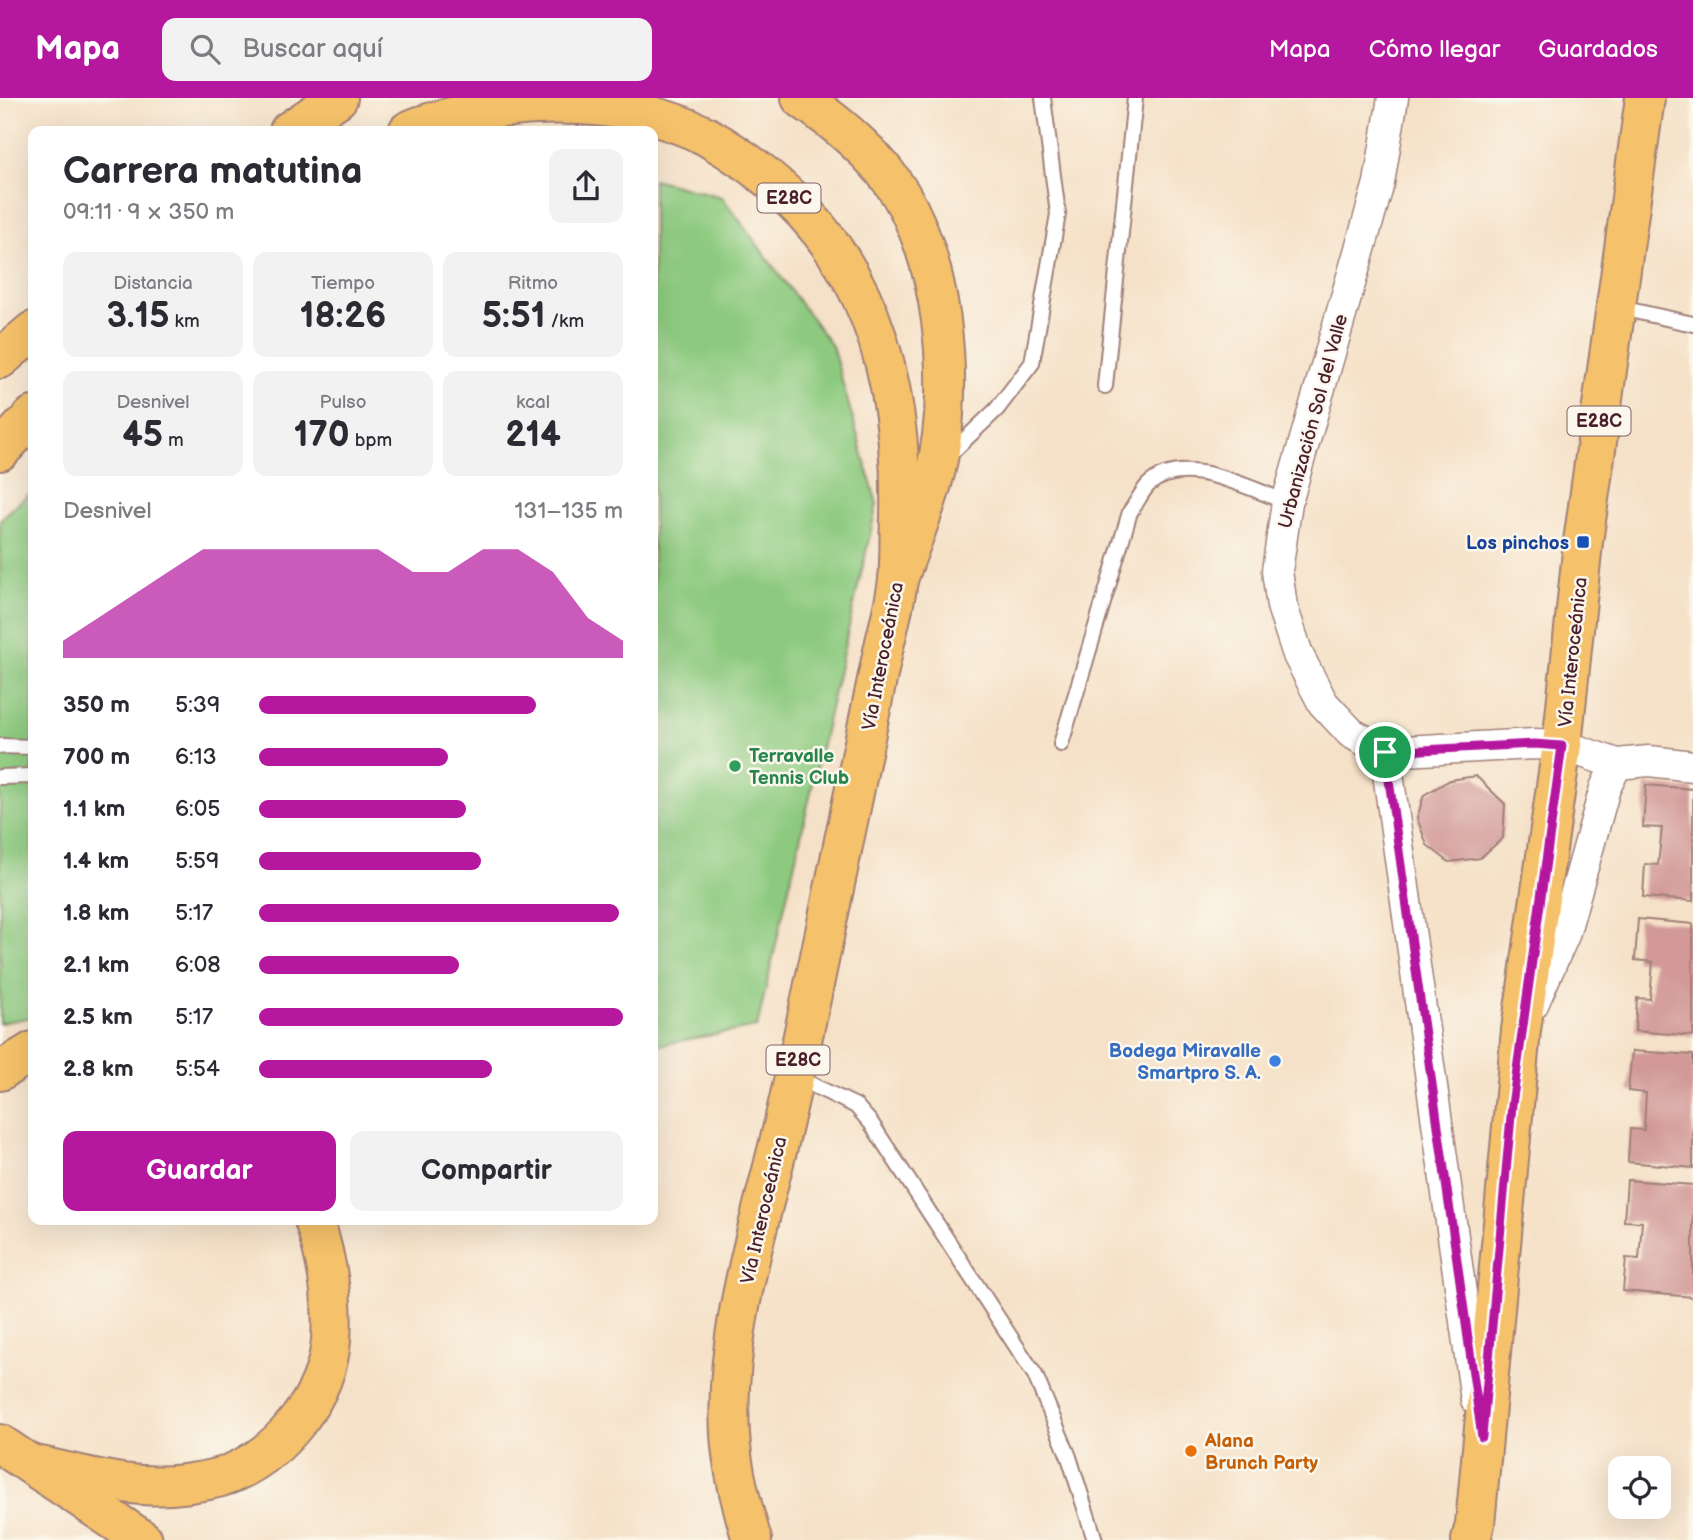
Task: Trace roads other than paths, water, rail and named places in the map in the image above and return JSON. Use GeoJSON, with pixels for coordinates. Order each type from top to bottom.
{"type":"FeatureCollection","features":[{"type":"Feature","properties":{"kind":"main road"},"geometry":{"type":"LineString","coordinates":[[296,126],[338,98]]}},
{"type":"Feature","properties":{"kind":"main road"},"geometry":{"type":"LineString","coordinates":[[801,98],[860,145],[892,181],[914,223],[931,273],[942,321],[945,359],[944,415],[936,469],[898,580]]}},
{"type":"Feature","properties":{"kind":"main road","name":"Vía Interoceánica"},"geometry":{"type":"LineString","coordinates":[[1471,1540],[1521,1030],[1562,746],[1583,542],[1645,98]]}},
{"type":"Feature","properties":{"kind":"main road","name":"Vía Interoceánica"},"geometry":{"type":"LineString","coordinates":[[423,126],[473,110],[545,99],[596,101],[644,111],[693,129],[741,156],[786,195],[825,237],[855,280],[894,396],[901,460],[898,580],[794,1076],[742,1302],[732,1373],[730,1434],[740,1498],[752,1540]]}},
{"type":"Feature","properties":{"kind":"main road"},"geometry":{"type":"LineString","coordinates":[[0,359],[28,335]]}},
{"type":"Feature","properties":{"kind":"main road"},"geometry":{"type":"LineString","coordinates":[[0,451],[28,421]]}},
{"type":"Feature","properties":{"kind":"main road"},"geometry":{"type":"LineString","coordinates":[[0,1071],[28,1054]]}},
{"type":"Feature","properties":{"kind":"main road"},"geometry":{"type":"LineString","coordinates":[[15,1454],[133,1485],[181,1485],[229,1475],[268,1452],[297,1423],[321,1382],[331,1343],[332,1299],[324,1251],[316,1225]]}},
{"type":"Feature","properties":{"kind":"main road"},"geometry":{"type":"LineString","coordinates":[[15,1454],[143,1540]]}},
{"type":"Feature","properties":{"kind":"street","name":"Urbanización Sol del Valle"},"geometry":{"type":"LineString","coordinates":[[1385,752],[1351,733],[1322,703],[1298,655],[1282,606],[1277,571],[1287,502],[1379,183],[1393,98]]}},
{"type":"Feature","properties":{"kind":"street"},"geometry":{"type":"LineString","coordinates":[[1482,1437],[1385,752],[1534,744],[1562,746],[1617,764],[1649,761],[1693,766]]}},
{"type":"Feature","properties":{"kind":"street"},"geometry":{"type":"LineString","coordinates":[[1521,1030],[1564,935],[1605,789],[1617,764]]}},
{"type":"Feature","properties":{"kind":"lane"},"geometry":{"type":"LineString","coordinates":[[936,469],[997,409],[1032,363],[1058,214],[1043,98]]}},
{"type":"Feature","properties":{"kind":"lane"},"geometry":{"type":"LineString","coordinates":[[1105,386],[1135,98]]}},
{"type":"Feature","properties":{"kind":"lane"},"geometry":{"type":"LineString","coordinates":[[1615,307],[1693,324]]}},
{"type":"Feature","properties":{"kind":"lane"},"geometry":{"type":"LineString","coordinates":[[1061,744],[1130,512],[1149,485],[1174,472],[1194,470],[1287,502]]}},
{"type":"Feature","properties":{"kind":"lane"},"geometry":{"type":"LineString","coordinates":[[0,746],[28,747]]}},
{"type":"Feature","properties":{"kind":"lane"},"geometry":{"type":"LineString","coordinates":[[0,777],[28,776]]}},
{"type":"Feature","properties":{"kind":"lane"},"geometry":{"type":"LineString","coordinates":[[794,1076],[856,1107],[871,1123],[922,1200],[1035,1375],[1069,1457],[1096,1540]]}},
{"type":"Feature","properties":{"kind":"place","name":"Los pinchos"},"geometry":{"type":"Point","coordinates":[1583,542]}},
{"type":"Feature","properties":{"kind":"place","name":"Terravalle Tennis Club"},"geometry":{"type":"Point","coordinates":[735,766]}},
{"type":"Feature","properties":{"kind":"place","name":"Bodega Miravalle Smartpro S. A."},"geometry":{"type":"Point","coordinates":[1275,1061]}},
{"type":"Feature","properties":{"kind":"place","name":"Alana Brunch Party"},"geometry":{"type":"Point","coordinates":[1191,1451]}}]}
